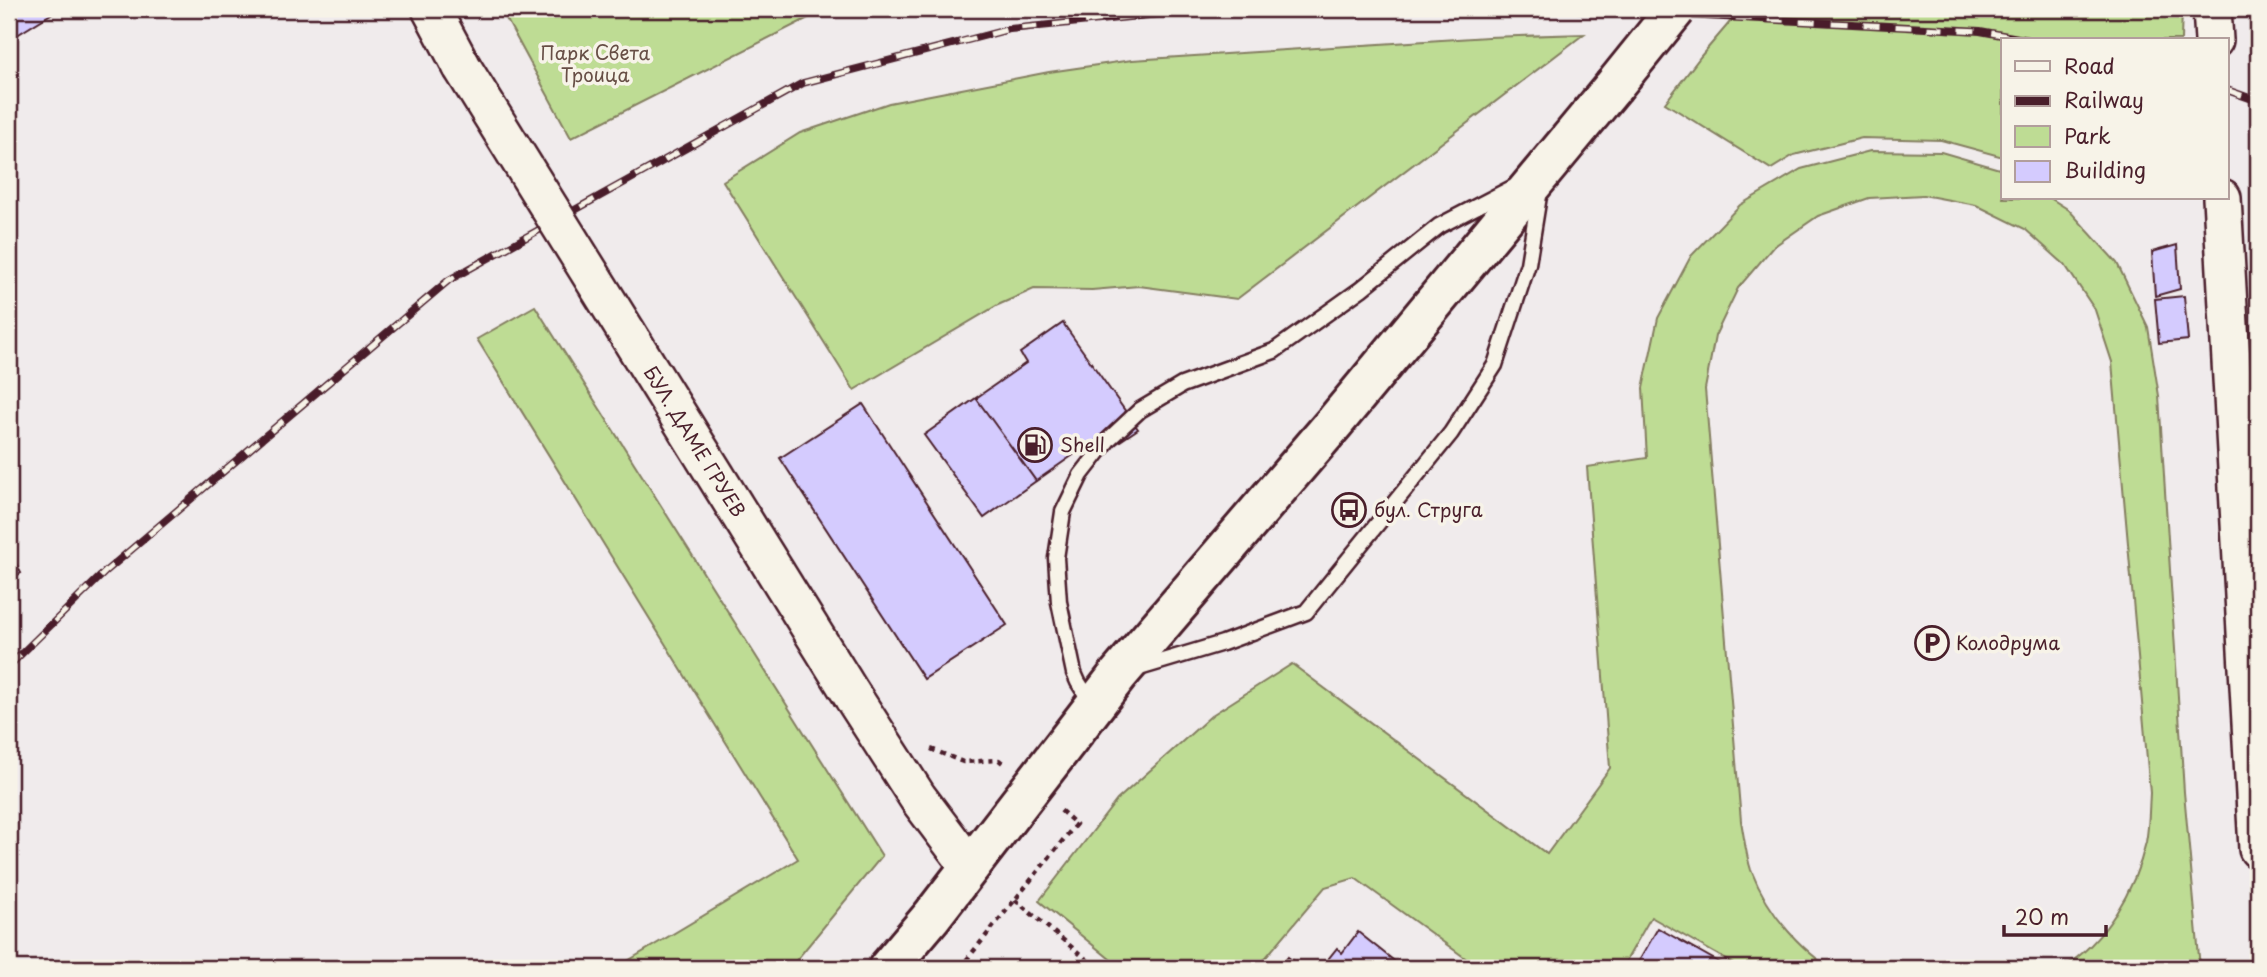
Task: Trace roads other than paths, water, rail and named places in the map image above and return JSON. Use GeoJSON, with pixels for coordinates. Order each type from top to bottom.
{"type":"FeatureCollection","features":[{"type":"Feature","properties":{"kind":"main road","name":"БУЛ. ДАМЕ ГРУЕВ"},"geometry":{"type":"LineString","coordinates":[[431,9],[462,66],[853,696],[918,798],[970,867]]}},
{"type":"Feature","properties":{"kind":"main road"},"geometry":{"type":"LineString","coordinates":[[888,968],[970,867],[1118,675],[1335,422],[1676,9]]}},
{"type":"Feature","properties":{"kind":"main road"},"geometry":{"type":"LineString","coordinates":[[2222,200],[2254,731],[2258,849]]}},
{"type":"Feature","properties":{"kind":"lane"},"geometry":{"type":"LineString","coordinates":[[1118,675],[1223,643],[1306,612],[1451,433],[1495,365],[1528,264],[1543,172]]}},
{"type":"Feature","properties":{"kind":"lane"},"geometry":{"type":"LineString","coordinates":[[1094,707],[1074,673],[1059,602],[1056,558],[1063,512],[1081,475],[1109,439],[1140,410],[1182,385],[1274,351],[1360,289],[1439,226],[1543,172]]}},
{"type":"Feature","properties":{"kind":"railway"},"geometry":{"type":"LineString","coordinates":[[9,666],[106,571],[449,280],[803,83],[1010,29],[1208,9],[1267,9]]}},
{"type":"Feature","properties":{"kind":"railway"},"geometry":{"type":"LineString","coordinates":[[1576,9],[1980,31],[2018,38]]}},
{"type":"Feature","properties":{"kind":"railway"},"geometry":{"type":"LineString","coordinates":[[2228,90],[2258,101]]}},
{"type":"Feature","properties":{"kind":"place","name":"Shell"},"geometry":{"type":"Point","coordinates":[1035,445]}},
{"type":"Feature","properties":{"kind":"place","name":"бул. Струга"},"geometry":{"type":"Point","coordinates":[1349,510]}},
{"type":"Feature","properties":{"kind":"place","name":"Колодрума"},"geometry":{"type":"Point","coordinates":[1932,643]}},
{"type":"Feature","properties":{"kind":"park label","name":"Парк Света Троица"},"geometry":{"type":"Point","coordinates":[595,64]}}]}
